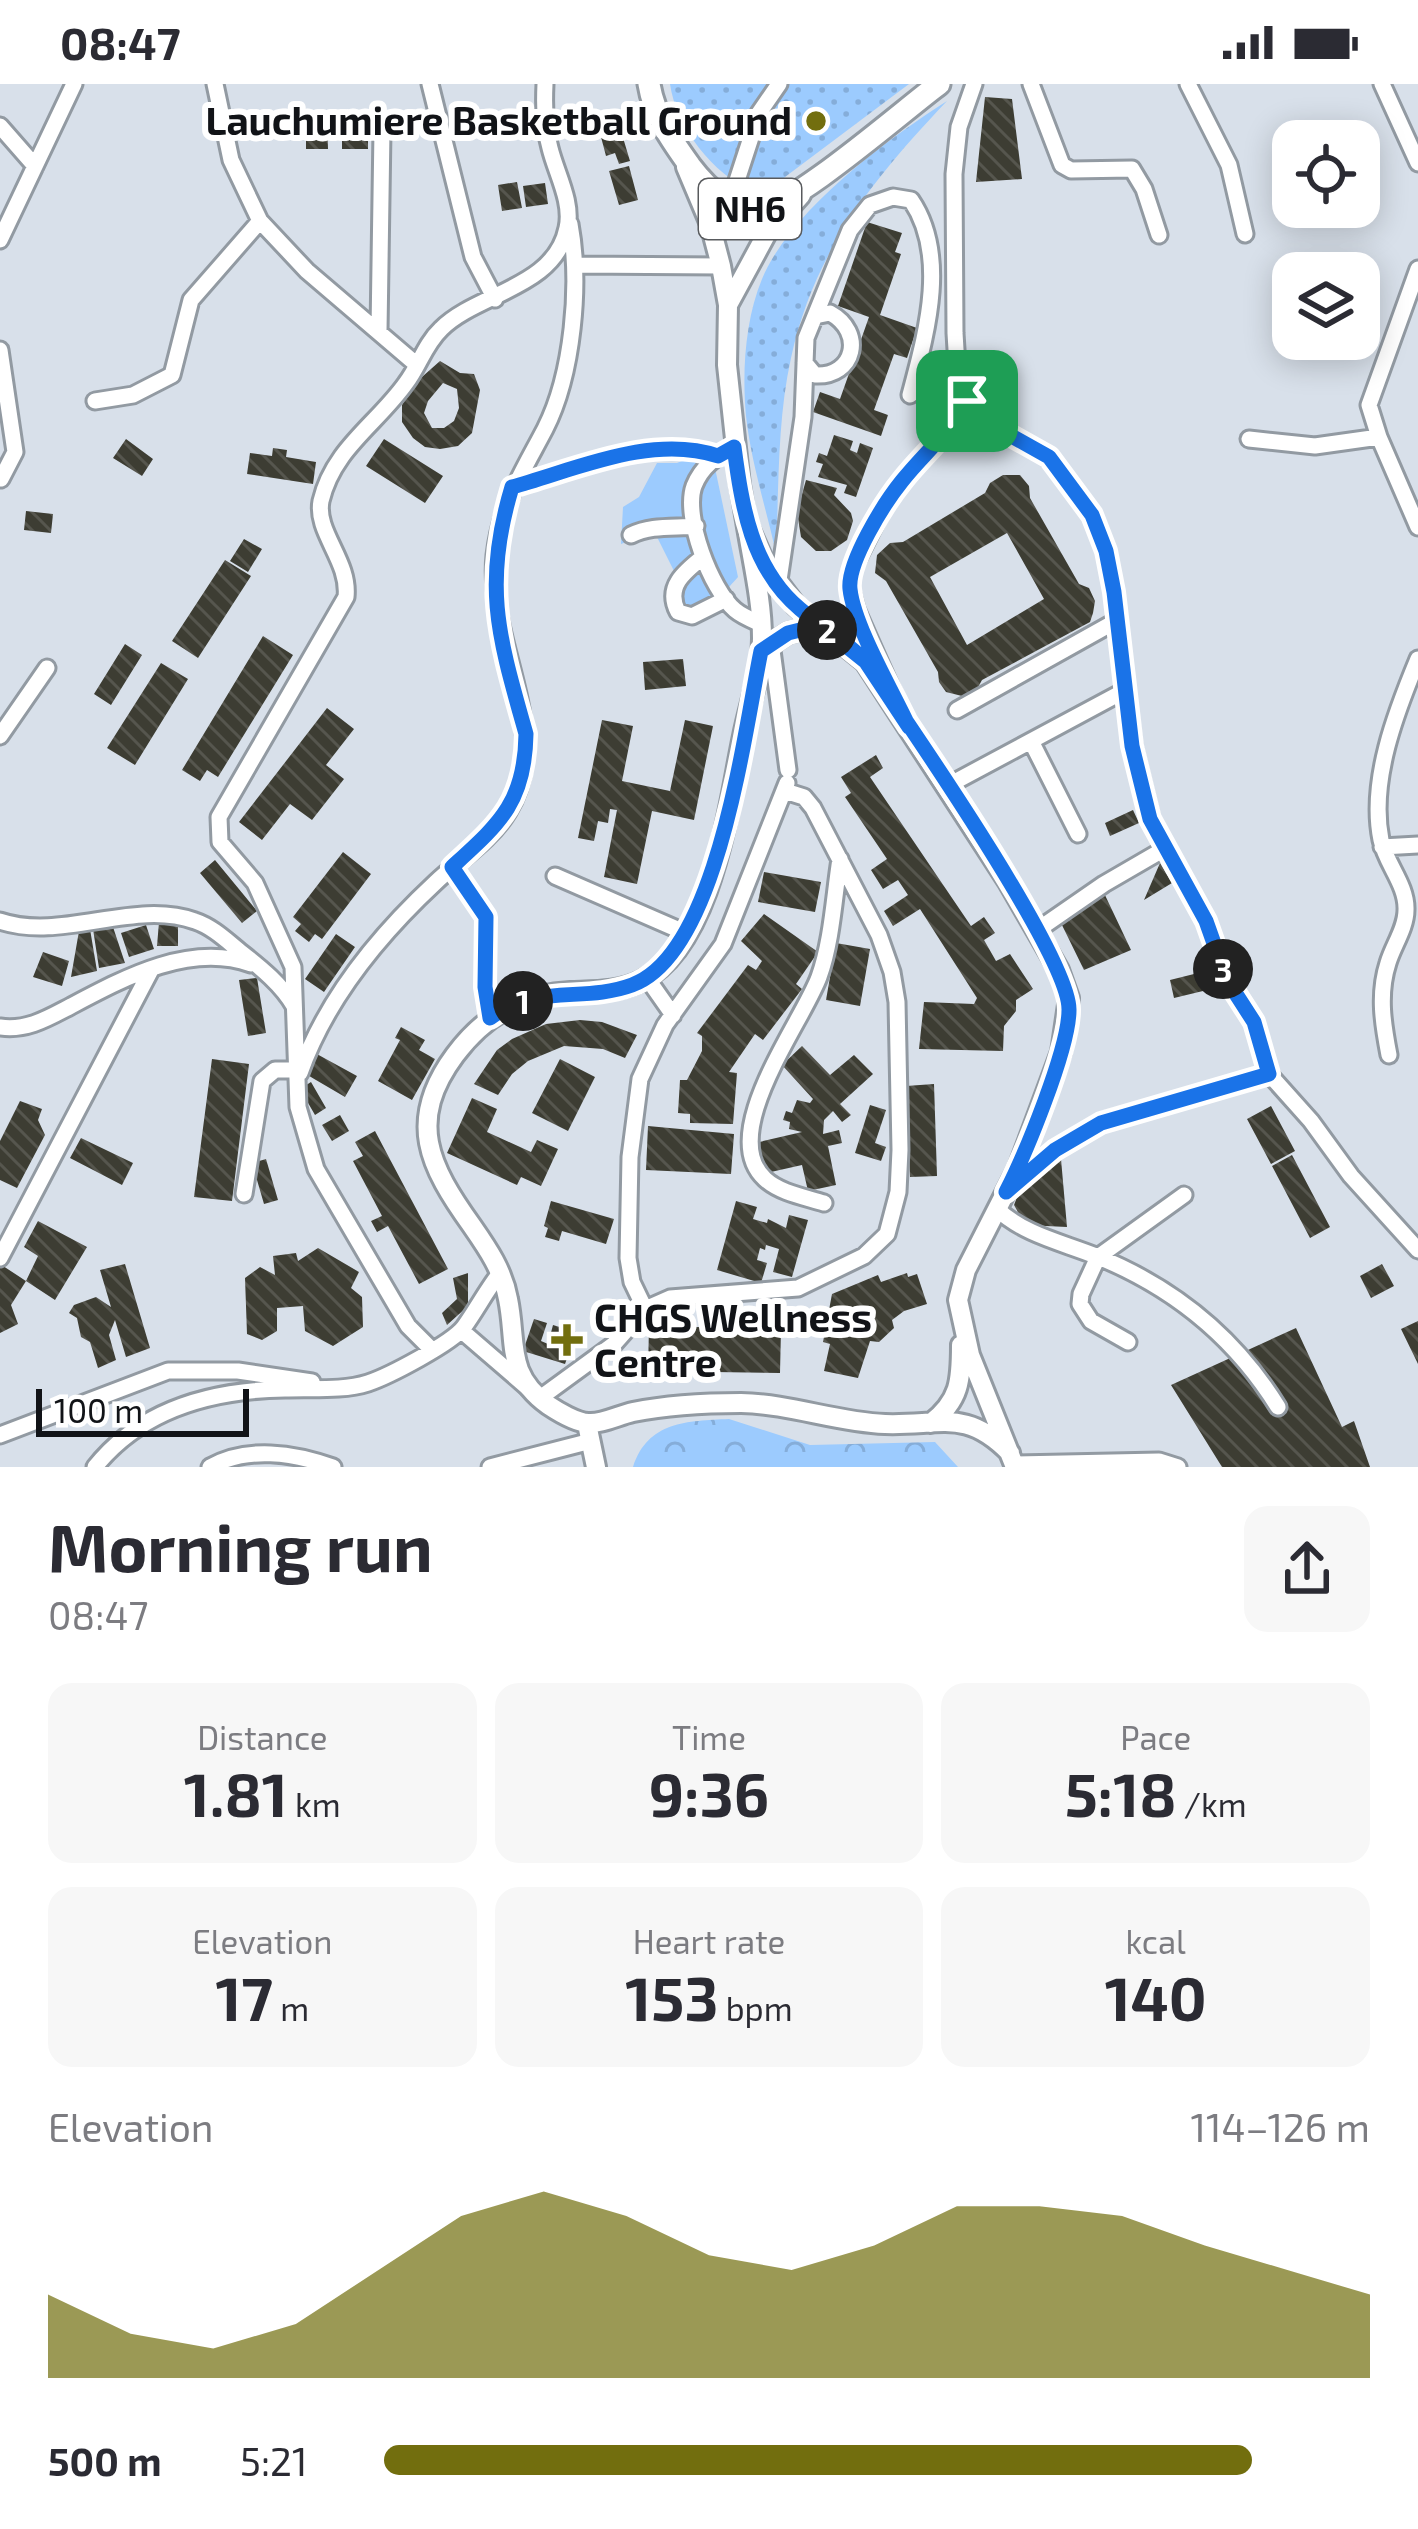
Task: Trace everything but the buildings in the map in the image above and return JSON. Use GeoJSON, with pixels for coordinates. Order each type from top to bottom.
{"type":"FeatureCollection","features":[{"type":"Feature","properties":{"kind":"highway","name":"NH6"},"geometry":{"type":"LineString","coordinates":[[650,84],[659,117],[701,181],[730,202],[756,210],[772,208],[820,176],[939,84]]}},
{"type":"Feature","properties":{"kind":"main road"},"geometry":{"type":"LineString","coordinates":[[596,1467],[589,1432],[537,1395],[513,1353],[509,1300],[500,1274],[435,1167],[425,1133],[446,1067],[490,1018],[527,999],[610,990],[647,978],[686,933],[702,903],[717,855],[766,647],[746,521],[726,452],[728,305],[710,224],[678,149]]}},
{"type":"Feature","properties":{"kind":"main road"},"geometry":{"type":"LineString","coordinates":[[728,305],[767,232],[820,176]]}},
{"type":"Feature","properties":{"kind":"main road"},"geometry":{"type":"LineString","coordinates":[[746,521],[778,587],[866,662],[909,727],[1059,970],[1070,1012],[1061,1052],[1001,1200],[960,1284],[961,1379],[949,1408],[931,1423]]}},
{"type":"Feature","properties":{"kind":"main road"},"geometry":{"type":"LineString","coordinates":[[766,647],[798,629],[820,625]]}},
{"type":"Feature","properties":{"kind":"main road"},"geometry":{"type":"LineString","coordinates":[[961,1322],[1009,1463]]}},
{"type":"Feature","properties":{"kind":"main road"},"geometry":{"type":"LineString","coordinates":[[589,1432],[654,1409],[739,1403],[803,1408],[861,1422],[971,1423],[1009,1463]]}},
{"type":"Feature","properties":{"kind":"street"},"geometry":{"type":"LineString","coordinates":[[0,240],[74,84]]}},
{"type":"Feature","properties":{"kind":"street"},"geometry":{"type":"LineString","coordinates":[[215,84],[226,144],[260,221],[308,271],[417,365]]}},
{"type":"Feature","properties":{"kind":"street"},"geometry":{"type":"LineString","coordinates":[[430,84],[473,257],[495,299]]}},
{"type":"Feature","properties":{"kind":"street"},"geometry":{"type":"LineString","coordinates":[[298,1107],[299,1075],[308,1051],[355,970],[392,925],[511,808],[526,751],[493,590],[495,555],[512,487],[547,425],[574,308],[576,265],[548,143],[545,84]]}},
{"type":"Feature","properties":{"kind":"street"},"geometry":{"type":"LineString","coordinates":[[730,202],[759,112],[778,84]]}},
{"type":"Feature","properties":{"kind":"street"},"geometry":{"type":"LineString","coordinates":[[974,84],[959,127],[954,174],[956,350],[967,401],[983,420],[1049,457],[1092,515],[1106,551],[1139,776],[1150,819],[1206,921],[1227,980],[1254,1022],[1269,1074],[1418,1250]]}},
{"type":"Feature","properties":{"kind":"street"},"geometry":{"type":"LineString","coordinates":[[1031,84],[1062,165],[1083,170],[1132,169],[1144,188],[1159,235]]}},
{"type":"Feature","properties":{"kind":"street"},"geometry":{"type":"LineString","coordinates":[[1188,84],[1229,165],[1245,234]]}},
{"type":"Feature","properties":{"kind":"street"},"geometry":{"type":"LineString","coordinates":[[1382,84],[1418,163]]}},
{"type":"Feature","properties":{"kind":"street"},"geometry":{"type":"LineString","coordinates":[[0,126],[34,166]]}},
{"type":"Feature","properties":{"kind":"street"},"geometry":{"type":"LineString","coordinates":[[379,332],[382,130]]}},
{"type":"Feature","properties":{"kind":"street"},"geometry":{"type":"LineString","coordinates":[[778,587],[803,417],[803,350],[850,230],[871,205],[893,197],[911,200],[923,218],[931,246],[926,334],[910,395]]}},
{"type":"Feature","properties":{"kind":"street"},"geometry":{"type":"LineString","coordinates":[[430,1349],[408,1326],[316,1169],[298,1107],[295,973],[254,883],[220,842],[219,817],[346,597],[346,574],[321,522],[326,487],[348,445],[394,398],[442,327],[495,299],[548,262],[567,232],[568,215]]}},
{"type":"Feature","properties":{"kind":"street"},"geometry":{"type":"LineString","coordinates":[[94,401],[134,395],[172,375],[191,300],[260,221]]}},
{"type":"Feature","properties":{"kind":"street"},"geometry":{"type":"LineString","coordinates":[[576,265],[721,266]]}},
{"type":"Feature","properties":{"kind":"street"},"geometry":{"type":"LineString","coordinates":[[1418,269],[1369,405],[1418,527]]}},
{"type":"Feature","properties":{"kind":"street"},"geometry":{"type":"LineString","coordinates":[[804,361],[815,375],[826,376],[842,370],[851,356],[853,340],[841,318],[830,313],[815,316]]}},
{"type":"Feature","properties":{"kind":"street"},"geometry":{"type":"LineString","coordinates":[[0,350],[15,433],[11,464],[1,479]]}},
{"type":"Feature","properties":{"kind":"street"},"geometry":{"type":"LineString","coordinates":[[909,727],[856,610],[851,572],[900,482],[956,421],[967,401]]}},
{"type":"Feature","properties":{"kind":"street"},"geometry":{"type":"LineString","coordinates":[[1249,439],[1316,446],[1378,437]]}},
{"type":"Feature","properties":{"kind":"street"},"geometry":{"type":"LineString","coordinates":[[512,487],[662,447],[726,452]]}},
{"type":"Feature","properties":{"kind":"street"},"geometry":{"type":"LineString","coordinates":[[726,452],[705,465],[693,488],[691,505],[704,557],[726,599],[761,624]]}},
{"type":"Feature","properties":{"kind":"street"},"geometry":{"type":"LineString","coordinates":[[632,535],[650,526],[696,526]]}},
{"type":"Feature","properties":{"kind":"street"},"geometry":{"type":"LineString","coordinates":[[704,557],[682,574],[671,599],[678,612],[692,616],[726,599]]}},
{"type":"Feature","properties":{"kind":"street"},"geometry":{"type":"LineString","coordinates":[[957,710],[1118,620]]}},
{"type":"Feature","properties":{"kind":"street"},"geometry":{"type":"LineString","coordinates":[[645,1309],[632,1282],[628,1258],[630,1156],[640,1079],[649,1054],[723,944],[787,781],[766,647]]}},
{"type":"Feature","properties":{"kind":"street"},"geometry":{"type":"LineString","coordinates":[[1389,1055],[1382,991],[1406,912],[1403,892],[1382,847],[1378,821],[1400,701],[1418,658]]}},
{"type":"Feature","properties":{"kind":"street"},"geometry":{"type":"LineString","coordinates":[[0,736],[46,668]]}},
{"type":"Feature","properties":{"kind":"street"},"geometry":{"type":"LineString","coordinates":[[947,786],[1126,691]]}},
{"type":"Feature","properties":{"kind":"street"},"geometry":{"type":"LineString","coordinates":[[1031,741],[1078,834]]}},
{"type":"Feature","properties":{"kind":"street"},"geometry":{"type":"LineString","coordinates":[[462,1331],[537,1395],[614,1344],[645,1309],[670,1298],[798,1288],[864,1256],[886,1234],[898,1192],[900,1150],[897,1002],[892,972],[879,935],[813,808],[787,781]]}},
{"type":"Feature","properties":{"kind":"street"},"geometry":{"type":"LineString","coordinates":[[1382,847],[1418,845]]}},
{"type":"Feature","properties":{"kind":"street"},"geometry":{"type":"LineString","coordinates":[[1036,932],[1166,848]]}},
{"type":"Feature","properties":{"kind":"street"},"geometry":{"type":"LineString","coordinates":[[824,1203],[779,1189],[763,1178],[753,1162],[750,1139],[769,1073],[819,977],[840,859]]}},
{"type":"Feature","properties":{"kind":"street"},"geometry":{"type":"LineString","coordinates":[[452,867],[486,917],[485,987],[490,1018]]}},
{"type":"Feature","properties":{"kind":"street"},"geometry":{"type":"LineString","coordinates":[[554,876],[686,933]]}},
{"type":"Feature","properties":{"kind":"street"},"geometry":{"type":"LineString","coordinates":[[0,921],[29,926],[142,917],[192,920],[218,933],[260,967],[295,1009]]}},
{"type":"Feature","properties":{"kind":"street"},"geometry":{"type":"LineString","coordinates":[[0,1027],[46,1019],[151,970],[202,956],[260,967]]}},
{"type":"Feature","properties":{"kind":"street"},"geometry":{"type":"LineString","coordinates":[[0,1258],[151,970]]}},
{"type":"Feature","properties":{"kind":"street"},"geometry":{"type":"LineString","coordinates":[[647,978],[673,1015]]}},
{"type":"Feature","properties":{"kind":"street"},"geometry":{"type":"LineString","coordinates":[[244,1194],[262,1081],[275,1070],[295,1070]]}},
{"type":"Feature","properties":{"kind":"street"},"geometry":{"type":"LineString","coordinates":[[1269,1074],[1101,1123],[1055,1150],[1001,1200],[1027,1231],[1099,1257],[1173,1296],[1227,1338],[1278,1406]]}},
{"type":"Feature","properties":{"kind":"street"},"geometry":{"type":"LineString","coordinates":[[1128,1342],[1091,1321],[1080,1304],[1099,1257],[1184,1195]]}},
{"type":"Feature","properties":{"kind":"street"},"geometry":{"type":"LineString","coordinates":[[95,1467],[130,1433],[189,1402],[232,1391],[371,1382],[462,1331],[500,1274]]}},
{"type":"Feature","properties":{"kind":"street"},"geometry":{"type":"LineString","coordinates":[[0,1435],[168,1371],[238,1371],[339,1387]]}},
{"type":"Feature","properties":{"kind":"street"},"geometry":{"type":"LineString","coordinates":[[490,1467],[589,1432]]}},
{"type":"Feature","properties":{"kind":"street"},"geometry":{"type":"LineString","coordinates":[[210,1467],[248,1454],[278,1454],[333,1467]]}},
{"type":"Feature","properties":{"kind":"street"},"geometry":{"type":"LineString","coordinates":[[1009,1463],[1160,1461],[1178,1467]]}},
{"type":"Feature","properties":{"kind":"green space"},"geometry":{"type":"Polygon","coordinates":[[[670,84],[909,84],[777,183],[753,192],[724,174],[699,147],[680,116],[670,84]]]}},
{"type":"Feature","properties":{"kind":"green space"},"geometry":{"type":"Polygon","coordinates":[[[947,101],[850,218],[801,319],[783,406],[776,553],[751,450],[745,399],[748,329],[762,279],[775,253],[817,203],[869,157],[947,101]]]}},
{"type":"Feature","properties":{"kind":"green space"},"geometry":{"type":"Polygon","coordinates":[[[711,449],[738,577],[706,606],[679,609],[680,583],[654,531],[621,544],[623,507],[639,497],[657,463],[677,463],[711,449]]]}},
{"type":"Feature","properties":{"kind":"green space"},"geometry":{"type":"Polygon","coordinates":[[[729,1419],[810,1445],[935,1442],[958,1467],[633,1467],[648,1440],[671,1426],[729,1419]]]}},
{"type":"Feature","properties":{"kind":"place","name":"Lauchumiere Basketball Ground"},"geometry":{"type":"Point","coordinates":[816,121]}},
{"type":"Feature","properties":{"kind":"place","name":"CHGS Wellness Centre"},"geometry":{"type":"Point","coordinates":[567,1340]}},
{"type":"Feature","properties":{"kind":"route"},"geometry":{"type":"LineString","coordinates":[[967,401],[956,421],[900,482],[851,572],[856,610],[909,727],[866,662],[820,625],[788,633],[761,651],[709,882],[681,942],[658,969],[628,986],[542,996],[490,1018],[485,987],[486,917],[452,867],[511,808],[526,751],[493,590],[501,521],[512,487],[662,447],[692,447],[718,456],[734,447],[746,521],[772,579],[796,606],[848,644],[866,662],[967,816],[1059,970],[1069,998],[1068,1024],[1006,1192],[1055,1150],[1120,1114],[1269,1074],[1254,1022],[1227,980],[1206,921],[1150,819],[1132,746],[1114,592],[1092,515],[1049,457],[983,420],[967,401]]}}]}
